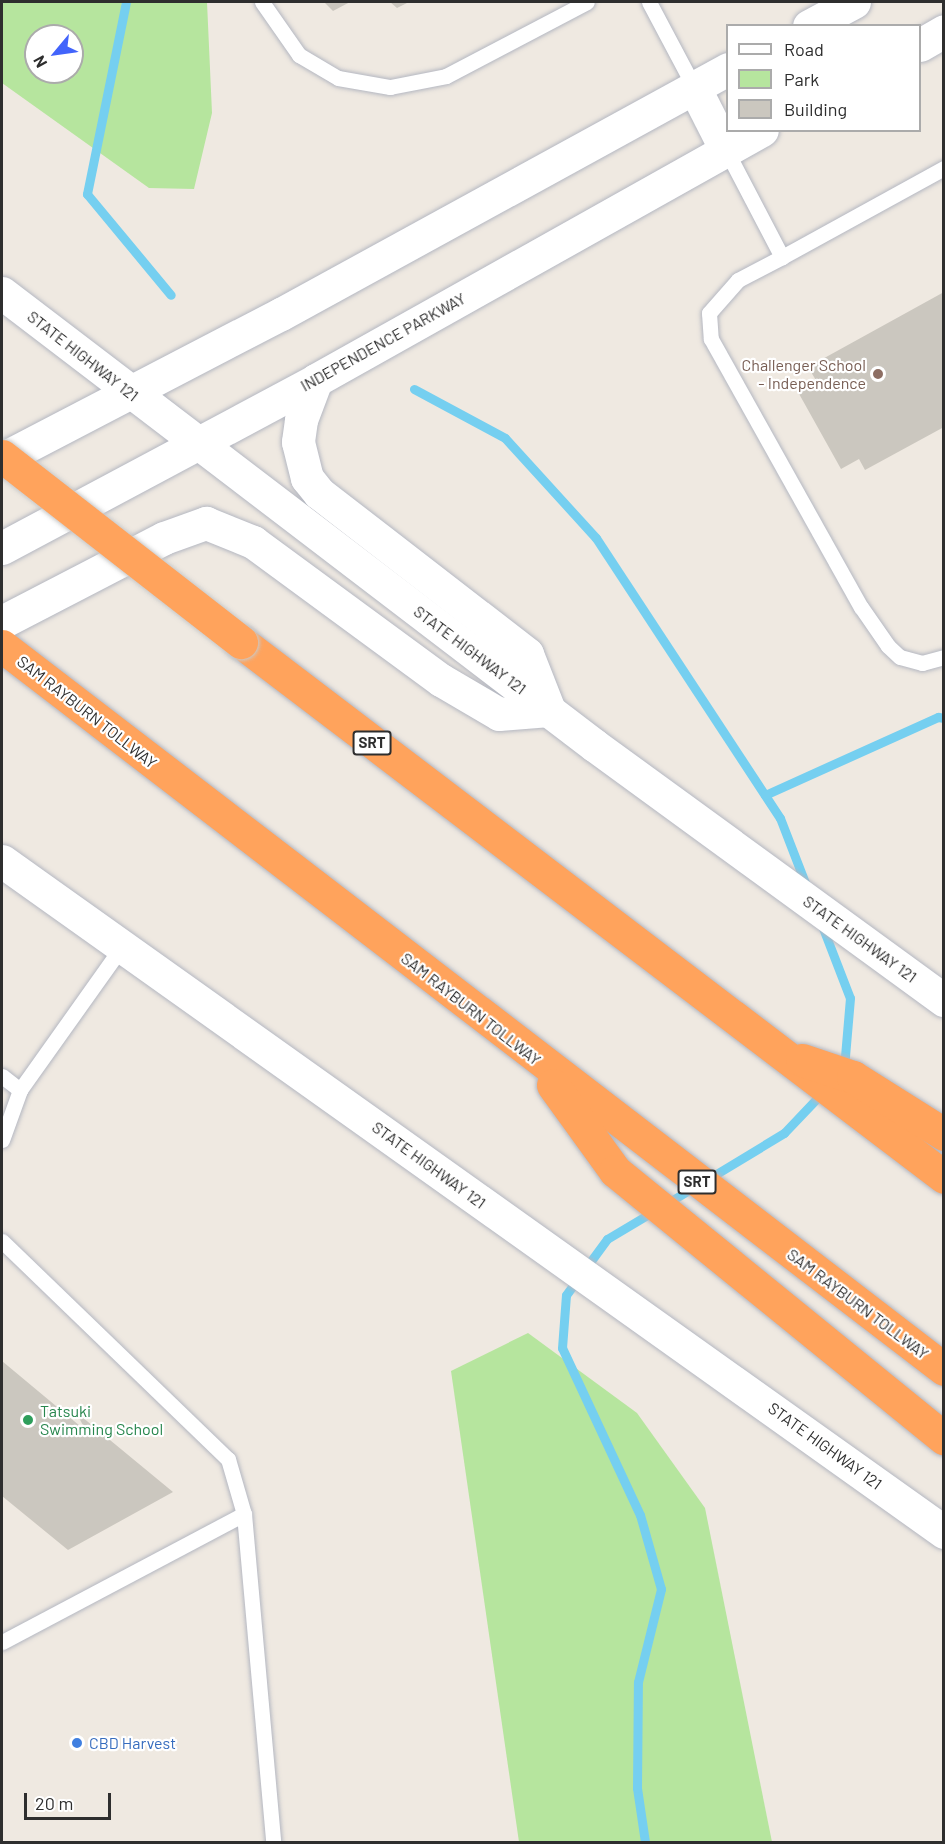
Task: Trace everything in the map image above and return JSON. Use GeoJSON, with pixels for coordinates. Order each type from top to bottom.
{"type":"FeatureCollection","features":[{"type":"Feature","properties":{"kind":"highway","name":"SRT"},"geometry":{"type":"LineString","coordinates":[[2,458],[774,1051],[944,1177]]}},
{"type":"Feature","properties":{"kind":"highway","name":"SAM RAYBURN TOLLWAY"},"geometry":{"type":"LineString","coordinates":[[2,646],[531,1056],[944,1369]]}},
{"type":"Feature","properties":{"kind":"highway"},"geometry":{"type":"LineString","coordinates":[[774,1051],[853,1077],[944,1134]]}},
{"type":"Feature","properties":{"kind":"highway"},"geometry":{"type":"LineString","coordinates":[[531,1056],[615,1170],[834,1351],[944,1438]]}},
{"type":"Feature","properties":{"kind":"main road"},"geometry":{"type":"LineString","coordinates":[[813,24],[854,2]]}},
{"type":"Feature","properties":{"kind":"main road"},"geometry":{"type":"LineString","coordinates":[[921,44],[944,31]]}},
{"type":"Feature","properties":{"kind":"main road"},"geometry":{"type":"LineString","coordinates":[[2,458],[291,309],[726,70]]}},
{"type":"Feature","properties":{"kind":"main road"},"geometry":{"type":"LineString","coordinates":[[694,87],[726,150]]}},
{"type":"Feature","properties":{"kind":"main road","name":"INDEPENDENCE PARKWAY"},"geometry":{"type":"LineString","coordinates":[[2,548],[316,380],[758,132]]}},
{"type":"Feature","properties":{"kind":"main road","name":"STATE HIGHWAY 121"},"geometry":{"type":"LineString","coordinates":[[2,293],[594,745],[944,1000]]}},
{"type":"Feature","properties":{"kind":"main road"},"geometry":{"type":"LineString","coordinates":[[2,622],[164,538],[206,524],[253,542],[441,680],[499,714],[549,710],[527,654],[319,493],[307,478],[298,442],[301,420],[316,380]]}},
{"type":"Feature","properties":{"kind":"main road","name":"STATE HIGHWAY 121"},"geometry":{"type":"LineString","coordinates":[[2,861],[944,1532]]}},
{"type":"Feature","properties":{"kind":"lane"},"geometry":{"type":"LineString","coordinates":[[262,2],[299,55],[338,78],[390,87],[446,76],[587,2]]}},
{"type":"Feature","properties":{"kind":"lane"},"geometry":{"type":"LineString","coordinates":[[650,2],[694,87]]}},
{"type":"Feature","properties":{"kind":"lane"},"geometry":{"type":"LineString","coordinates":[[726,150],[782,257]]}},
{"type":"Feature","properties":{"kind":"lane"},"geometry":{"type":"LineString","coordinates":[[944,168],[738,280],[709,313],[711,339],[861,607],[888,646],[900,657],[922,663],[944,657]]}},
{"type":"Feature","properties":{"kind":"lane"},"geometry":{"type":"LineString","coordinates":[[2,1140],[20,1090],[123,945]]}},
{"type":"Feature","properties":{"kind":"lane"},"geometry":{"type":"LineString","coordinates":[[2,1076],[20,1090]]}},
{"type":"Feature","properties":{"kind":"lane"},"geometry":{"type":"LineString","coordinates":[[2,1241],[228,1459],[244,1514],[273,1842]]}},
{"type":"Feature","properties":{"kind":"lane"},"geometry":{"type":"LineString","coordinates":[[2,1642],[244,1514]]}},
{"type":"Feature","properties":{"kind":"green space"},"geometry":{"type":"Polygon","coordinates":[[[2,2],[207,2],[212,113],[194,189],[149,188],[2,83],[2,2]]]}},
{"type":"Feature","properties":{"kind":"green space"},"geometry":{"type":"Polygon","coordinates":[[[528,1333],[637,1413],[705,1508],[772,1842],[519,1842],[451,1371],[528,1333]]]}},
{"type":"Feature","properties":{"kind":"building"},"geometry":{"type":"Polygon","coordinates":[[[324,2],[350,2],[333,11],[324,2]]]}},
{"type":"Feature","properties":{"kind":"building"},"geometry":{"type":"Polygon","coordinates":[[[390,2],[409,2],[397,8],[390,2]]]}},
{"type":"Feature","properties":{"kind":"building","name":"Challenger School - Independence"},"geometry":{"type":"Polygon","coordinates":[[[944,292],[944,427],[865,470],[859,459],[841,469],[798,392],[817,382],[808,367],[944,292]]]}},
{"type":"Feature","properties":{"kind":"building"},"geometry":{"type":"Polygon","coordinates":[[[2,1361],[86,1431],[76,1412],[173,1492],[68,1550],[2,1496],[2,1361]]]}},
{"type":"Feature","properties":{"kind":"waterway"},"geometry":{"type":"LineString","coordinates":[[126,2],[87,194],[171,295]]}},
{"type":"Feature","properties":{"kind":"waterway"},"geometry":{"type":"LineString","coordinates":[[414,389],[505,438],[596,538],[780,818],[807,888]]}},
{"type":"Feature","properties":{"kind":"waterway"},"geometry":{"type":"LineString","coordinates":[[765,795],[938,717],[944,718]]}},
{"type":"Feature","properties":{"kind":"waterway"},"geometry":{"type":"LineString","coordinates":[[821,923],[850,998],[844,1068]]}},
{"type":"Feature","properties":{"kind":"waterway"},"geometry":{"type":"LineString","coordinates":[[708,1179],[784,1133],[823,1092]]}},
{"type":"Feature","properties":{"kind":"waterway"},"geometry":{"type":"LineString","coordinates":[[645,1842],[637,1788],[638,1682],[661,1589],[640,1515],[562,1348],[566,1295],[607,1239],[696,1186]]}},
{"type":"Feature","properties":{"kind":"place","name":"Challenger School - Independence"},"geometry":{"type":"Point","coordinates":[878,374]}},
{"type":"Feature","properties":{"kind":"place","name":"Tatsuki Swimming School"},"geometry":{"type":"Point","coordinates":[28,1420]}},
{"type":"Feature","properties":{"kind":"place","name":"CBD Harvest"},"geometry":{"type":"Point","coordinates":[77,1743]}}]}
